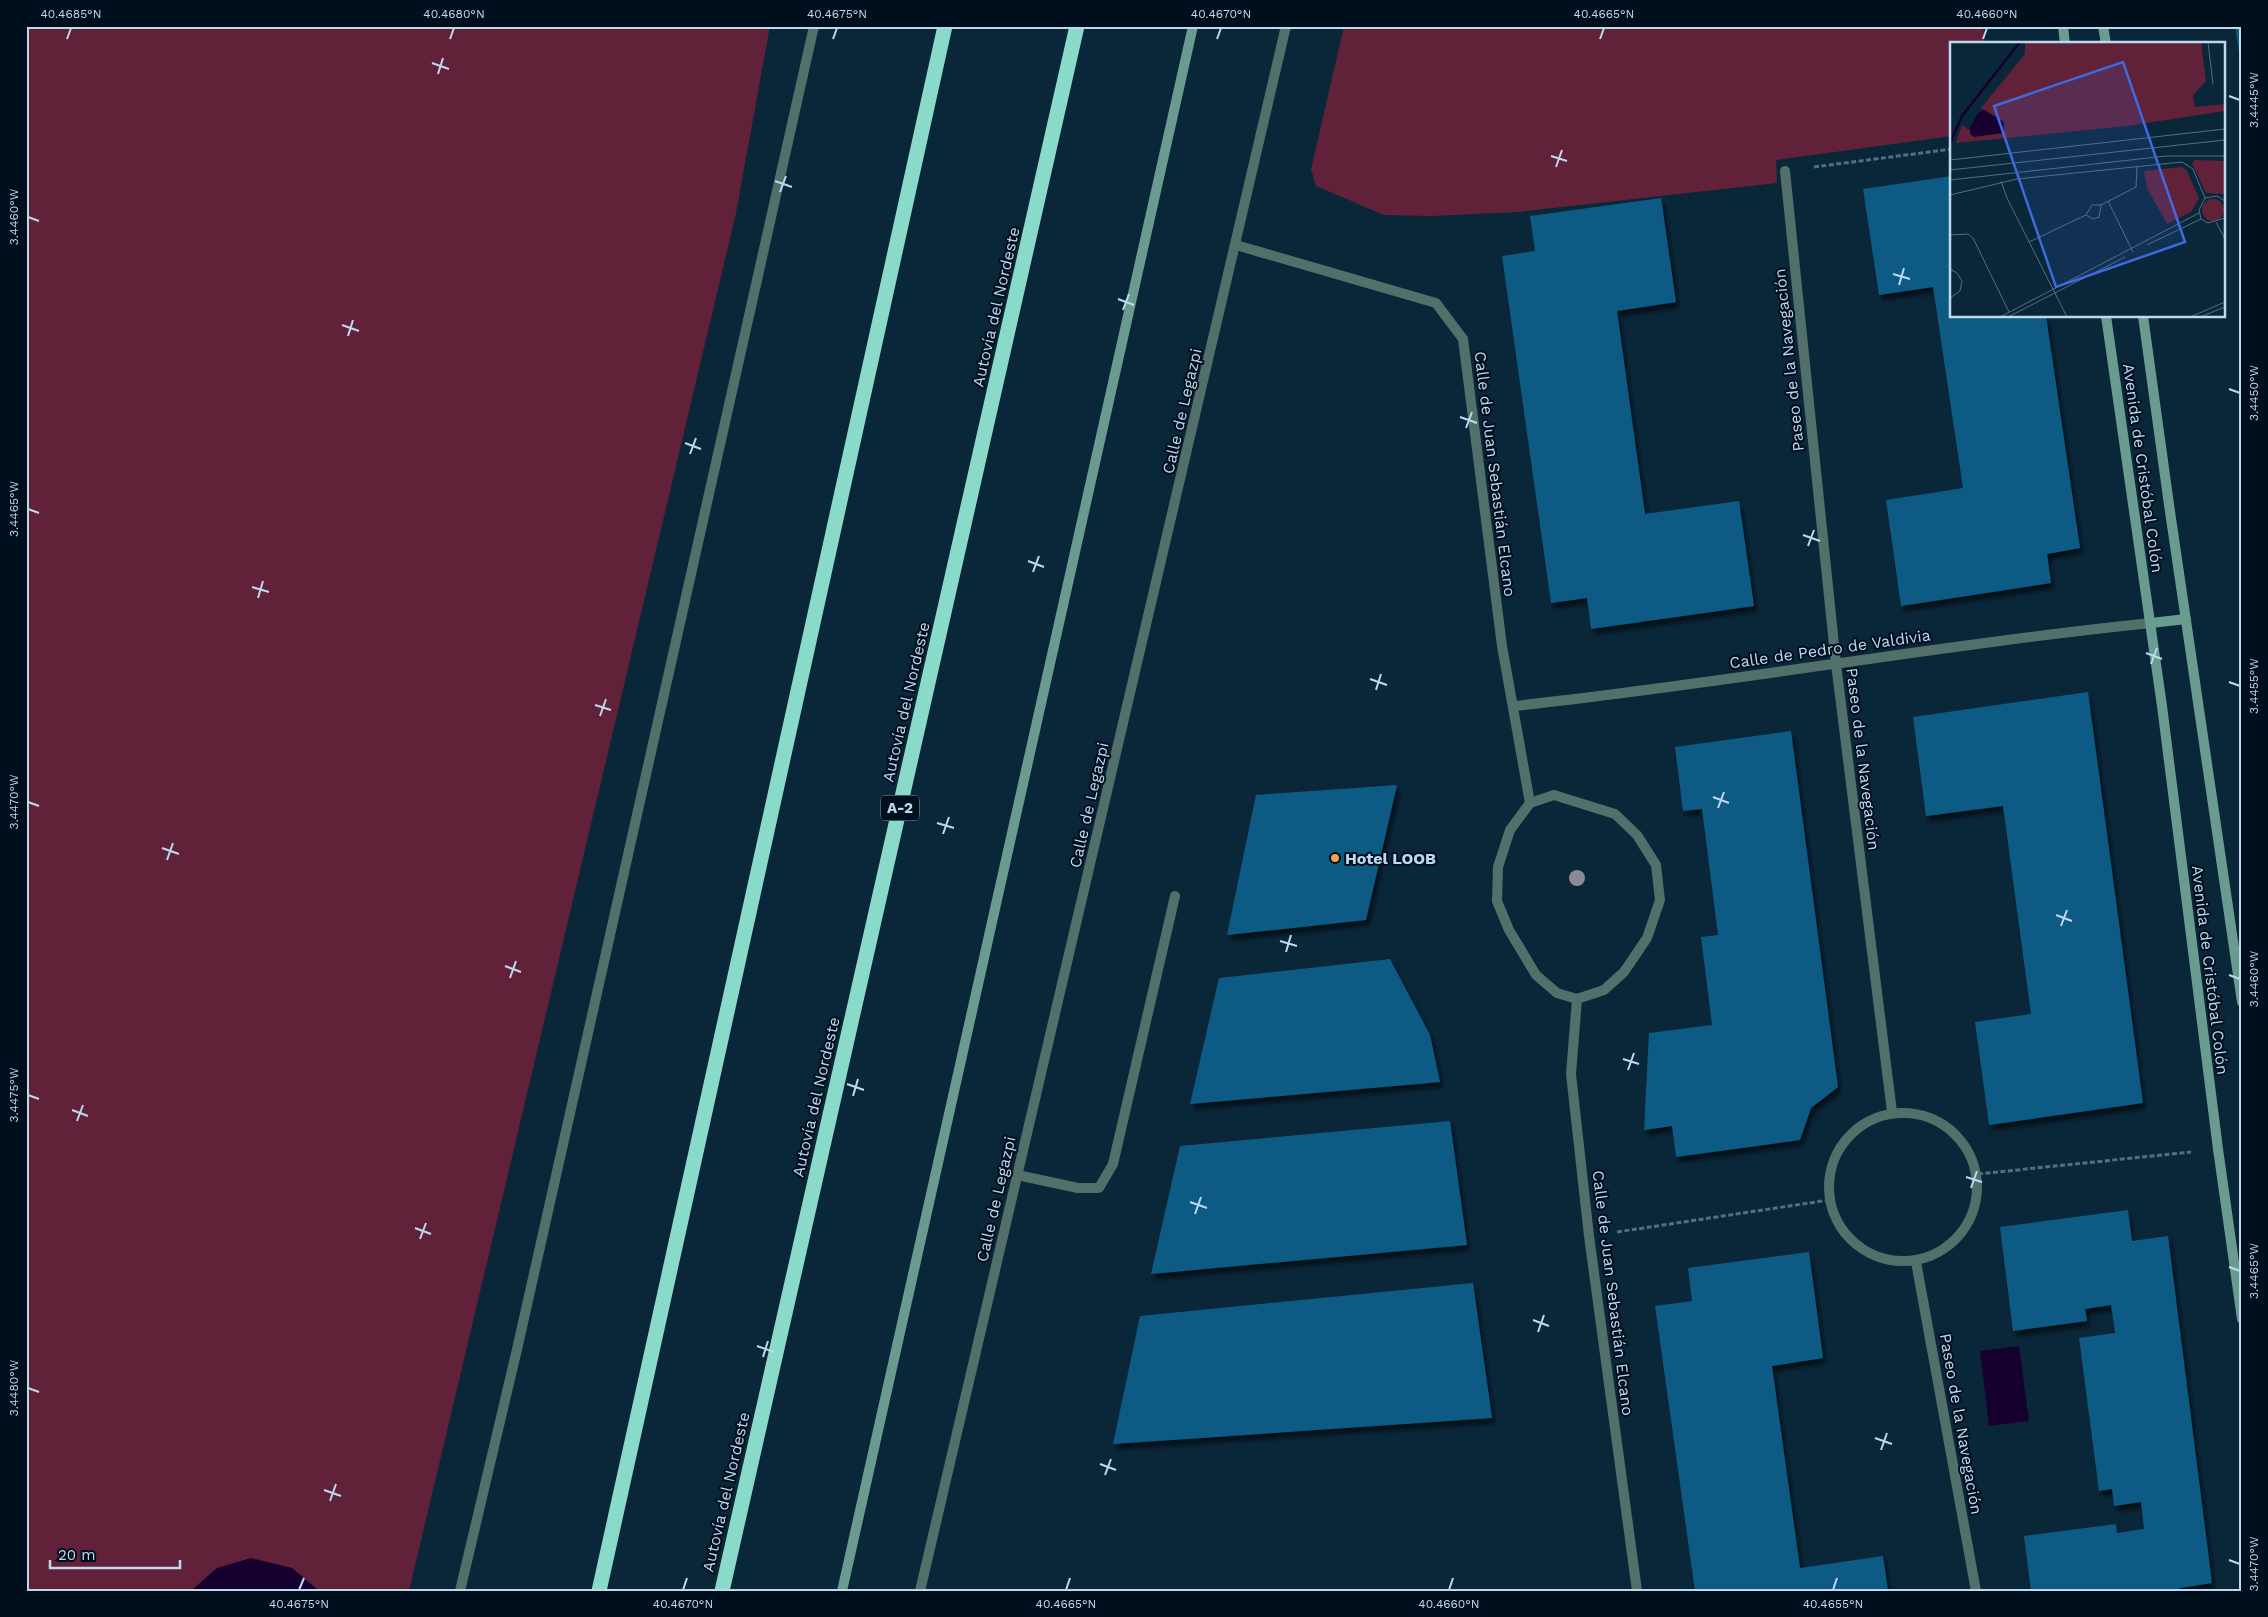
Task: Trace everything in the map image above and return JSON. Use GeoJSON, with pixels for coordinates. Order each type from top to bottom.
{"type":"FeatureCollection","features":[{"type":"Feature","properties":{"kind":"highway"},"geometry":{"type":"LineString","coordinates":[[599,1591],[944,26]]}},
{"type":"Feature","properties":{"kind":"highway","name":"Autovía del Nordeste"},"geometry":{"type":"LineString","coordinates":[[722,1591],[1078,26]]}},
{"type":"Feature","properties":{"kind":"street"},"geometry":{"type":"LineString","coordinates":[[460,1591],[520,1335],[814,26]]}},
{"type":"Feature","properties":{"kind":"street"},"geometry":{"type":"LineString","coordinates":[[842,1591],[1193,26]]}},
{"type":"Feature","properties":{"kind":"street","name":"Calle de Legazpi"},"geometry":{"type":"LineString","coordinates":[[920,1591],[1286,26]]}},
{"type":"Feature","properties":{"kind":"street"},"geometry":{"type":"LineString","coordinates":[[2063,26],[2066,42]]}},
{"type":"Feature","properties":{"kind":"street"},"geometry":{"type":"LineString","coordinates":[[2103,26],[2106,42]]}},
{"type":"Feature","properties":{"kind":"street","name":"Paseo de la Navegación"},"geometry":{"type":"LineString","coordinates":[[1785,171],[1836,664],[1892,1112]]}},
{"type":"Feature","properties":{"kind":"street","name":"Calle de Juan Sebastián Elcano"},"geometry":{"type":"LineString","coordinates":[[1236,245],[1436,303],[1463,339],[1502,646],[1530,803]]}},
{"type":"Feature","properties":{"kind":"street","name":"Avenida de Cristóbal Colón"},"geometry":{"type":"LineString","coordinates":[[2106,318],[2151,623],[2218,1150],[2242,1319]]}},
{"type":"Feature","properties":{"kind":"street","name":"Avenida de Cristóbal Colón"},"geometry":{"type":"LineString","coordinates":[[2143,318],[2186,619],[2196,706],[2242,1002]]}},
{"type":"Feature","properties":{"kind":"street"},"geometry":{"type":"LineString","coordinates":[[2151,623],[2186,619]]}},
{"type":"Feature","properties":{"kind":"street","name":"Calle de Pedro de Valdivia"},"geometry":{"type":"LineString","coordinates":[[1514,706],[1605,696],[2059,633],[2151,623]]}},
{"type":"Feature","properties":{"kind":"street"},"geometry":{"type":"LineString","coordinates":[[1554,794],[1615,814],[1637,835],[1656,865],[1660,900],[1648,938],[1624,972],[1604,990],[1577,999],[1557,993],[1536,976],[1509,930],[1497,901],[1498,866],[1510,830],[1530,803],[1554,794]]}},
{"type":"Feature","properties":{"kind":"street"},"geometry":{"type":"LineString","coordinates":[[1017,1175],[1078,1188],[1099,1188],[1113,1164],[1175,896]]}},
{"type":"Feature","properties":{"kind":"street","name":"Calle de Juan Sebastián Elcano"},"geometry":{"type":"LineString","coordinates":[[1577,999],[1571,1074],[1589,1236],[1637,1591]]}},
{"type":"Feature","properties":{"kind":"street"},"geometry":{"type":"LineString","coordinates":[[1892,1112],[1931,1117],[1962,1139],[1978,1174],[1974,1212],[1952,1244],[1916,1262],[1879,1259],[1843,1234],[1829,1200],[1835,1155],[1861,1124],[1892,1112]]}},
{"type":"Feature","properties":{"kind":"street","name":"Paseo de la Navegación"},"geometry":{"type":"LineString","coordinates":[[1916,1262],[1976,1591]]}},
{"type":"Feature","properties":{"kind":"path"},"geometry":{"type":"LineString","coordinates":[[1785,171],[1950,149]]}},
{"type":"Feature","properties":{"kind":"path"},"geometry":{"type":"LineString","coordinates":[[1978,1174],[2218,1150]]}},
{"type":"Feature","properties":{"kind":"path"},"geometry":{"type":"LineString","coordinates":[[1589,1236],[1829,1200]]}},
{"type":"Feature","properties":{"kind":"shaded area"},"geometry":{"type":"Polygon","coordinates":[[[26,26],[770,26],[736,213],[409,1591],[319,1591],[292,1568],[217,1568],[191,1591],[26,1591],[26,26]]]}},
{"type":"Feature","properties":{"kind":"shaded area"},"geometry":{"type":"Polygon","coordinates":[[[1344,26],[1983,26],[1985,42],[1950,42],[1950,136],[1776,160],[1777,183],[1518,212],[1431,216],[1384,215],[1316,186],[1311,169],[1344,26]]]}},
{"type":"Feature","properties":{"kind":"shaded area"},"geometry":{"type":"Polygon","coordinates":[[[2019,1346],[2029,1421],[1989,1426],[1980,1351],[2019,1346]]]}},
{"type":"Feature","properties":{"kind":"shaded area"},"geometry":{"type":"Polygon","coordinates":[[[251,1558],[292,1568],[319,1591],[191,1591],[217,1568],[251,1558]]]}},
{"type":"Feature","properties":{"kind":"building"},"geometry":{"type":"Polygon","coordinates":[[[2235,26],[2242,26],[2242,66],[2241,66],[2235,26]]]}},
{"type":"Feature","properties":{"kind":"building"},"geometry":{"type":"Polygon","coordinates":[[[1950,176],[1950,318],[2046,318],[2080,548],[2047,554],[2051,583],[1901,606],[1886,500],[1963,488],[1933,287],[1879,295],[1863,189],[1950,176]]]}},
{"type":"Feature","properties":{"kind":"building"},"geometry":{"type":"Polygon","coordinates":[[[1661,198],[1676,302],[1617,311],[1645,514],[1739,501],[1754,606],[1591,629],[1587,598],[1551,603],[1502,256],[1535,251],[1530,216],[1661,198]]]}},
{"type":"Feature","properties":{"kind":"building"},"geometry":{"type":"Polygon","coordinates":[[[2088,692],[2143,1103],[1989,1125],[1975,1022],[2031,1014],[2003,806],[1926,816],[1913,717],[2088,692]]]}},
{"type":"Feature","properties":{"kind":"building"},"geometry":{"type":"Polygon","coordinates":[[[1791,731],[1838,1087],[1811,1108],[1800,1140],[1676,1157],[1672,1126],[1644,1130],[1649,1033],[1712,1025],[1701,937],[1718,935],[1702,809],[1683,811],[1675,747],[1791,731]]]}},
{"type":"Feature","properties":{"kind":"building"},"geometry":{"type":"Polygon","coordinates":[[[1397,785],[1366,920],[1227,935],[1256,795],[1397,785]]]}},
{"type":"Feature","properties":{"kind":"building"},"geometry":{"type":"Polygon","coordinates":[[[1390,959],[1430,1035],[1440,1082],[1190,1104],[1219,978],[1390,959]]]}},
{"type":"Feature","properties":{"kind":"building"},"geometry":{"type":"Polygon","coordinates":[[[1450,1121],[1467,1245],[1151,1274],[1180,1146],[1450,1121]]]}},
{"type":"Feature","properties":{"kind":"building"},"geometry":{"type":"Polygon","coordinates":[[[2128,1210],[2132,1241],[2168,1236],[2212,1583],[2180,1588],[2180,1591],[2031,1591],[2024,1536],[2116,1524],[2117,1533],[2144,1529],[2141,1502],[2114,1506],[2112,1489],[2099,1491],[2079,1338],[2115,1333],[2111,1305],[2085,1309],[2087,1321],[2013,1331],[2000,1227],[2128,1210]]]}},
{"type":"Feature","properties":{"kind":"building"},"geometry":{"type":"Polygon","coordinates":[[[1809,1252],[1823,1358],[1772,1366],[1800,1568],[1883,1556],[1888,1591],[1695,1591],[1655,1306],[1692,1301],[1688,1268],[1809,1252]]]}},
{"type":"Feature","properties":{"kind":"building"},"geometry":{"type":"Polygon","coordinates":[[[1473,1283],[1492,1418],[1113,1444],[1140,1316],[1473,1283]]]}},
{"type":"Feature","properties":{"kind":"place","name":"Hotel LOOB"},"geometry":{"type":"Point","coordinates":[1335,858]}}]}
